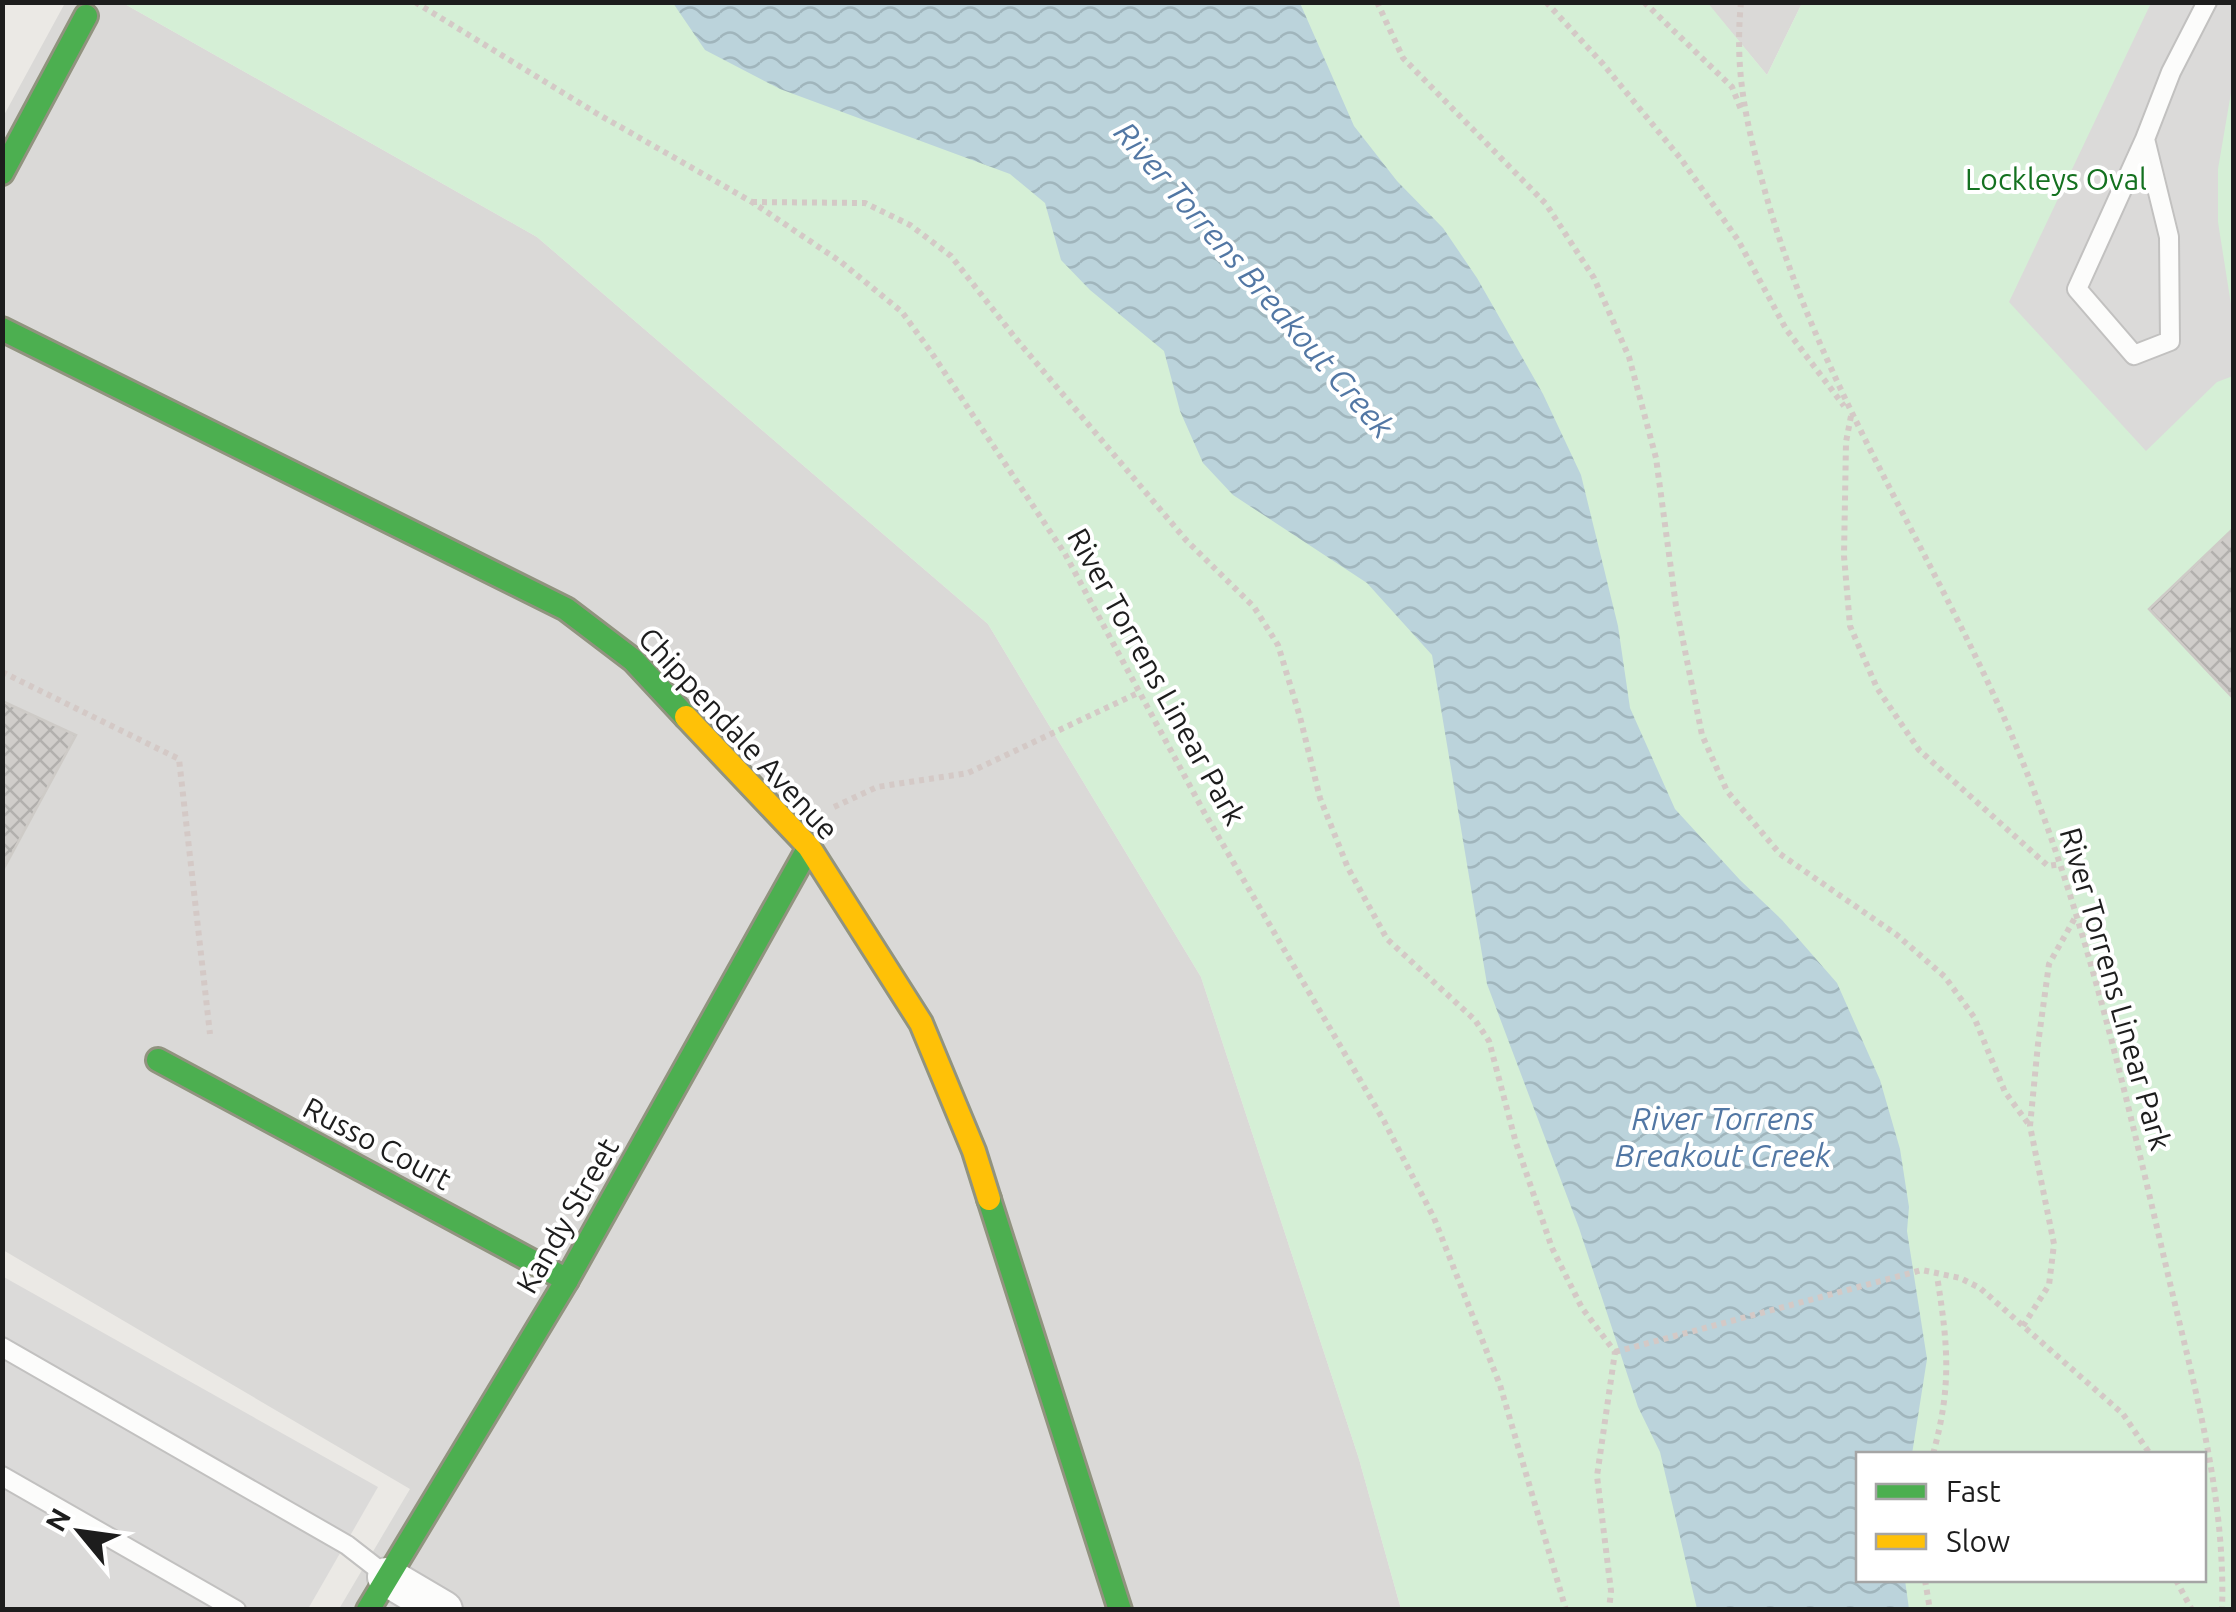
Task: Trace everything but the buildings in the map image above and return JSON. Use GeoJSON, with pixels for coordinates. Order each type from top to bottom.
{"type":"FeatureCollection","features":[{"type":"Feature","properties":{"kind":"street"},"geometry":{"type":"LineString","coordinates":[[2,173],[86,16]]}},
{"type":"Feature","properties":{"kind":"street","name":"Chippendale Avenue"},"geometry":{"type":"LineString","coordinates":[[2,329],[566,608],[633,660],[809,847],[929,1041],[974,1152],[1120,1610]]}},
{"type":"Feature","properties":{"kind":"street","name":"Kandy Street"},"geometry":{"type":"LineString","coordinates":[[368,1610],[568,1280],[809,847]]}},
{"type":"Feature","properties":{"kind":"street","name":"Russo Court"},"geometry":{"type":"LineString","coordinates":[[158,1060],[568,1280]]}},
{"type":"Feature","properties":{"kind":"street"},"geometry":{"type":"LineString","coordinates":[[387,1577],[443,1610]]}},
{"type":"Feature","properties":{"kind":"lane"},"geometry":{"type":"LineString","coordinates":[[2145,139],[2169,237],[2170,341],[2134,354],[2077,289],[2171,72],[2207,2]]}},
{"type":"Feature","properties":{"kind":"lane"},"geometry":{"type":"LineString","coordinates":[[2,1348],[347,1545],[387,1577]]}},
{"type":"Feature","properties":{"kind":"lane"},"geometry":{"type":"LineString","coordinates":[[2,1476],[236,1610]]}},
{"type":"Feature","properties":{"kind":"path","name":"River Torrens Linear Park"},"geometry":{"type":"LineString","coordinates":[[415,2],[596,113],[752,202],[841,262],[902,312],[1066,554],[1204,812],[1384,1121],[1434,1218],[1500,1385],[1566,1610]]}},
{"type":"Feature","properties":{"kind":"path"},"geometry":{"type":"LineString","coordinates":[[1377,2],[1404,58],[1546,204],[1594,278],[1629,357],[1651,441],[1676,606],[1702,735],[1728,791],[1780,854],[1896,935],[1945,978],[1974,1017],[2005,1092],[2030,1126]]}},
{"type":"Feature","properties":{"kind":"path","name":"River Torrens Linear Park"},"geometry":{"type":"LineString","coordinates":[[1546,2],[1681,159],[1738,240],[1786,329],[1851,416]]}},
{"type":"Feature","properties":{"kind":"path"},"geometry":{"type":"LineString","coordinates":[[1644,2],[1732,87],[1746,122]]}},
{"type":"Feature","properties":{"kind":"path","name":"River Torrens Linear Park"},"geometry":{"type":"LineString","coordinates":[[1741,2],[1736,50],[1746,122],[1807,318],[1851,416],[2002,713],[2062,864],[2116,1053],[2216,1488],[2222,1610]]}},
{"type":"Feature","properties":{"kind":"path"},"geometry":{"type":"LineString","coordinates":[[752,202],[865,203],[910,225],[951,256],[1186,540],[1254,608],[1278,645],[1320,798],[1348,868],[1387,939],[1475,1020],[1489,1041],[1516,1143],[1552,1248],[1582,1308],[1616,1352],[1597,1476],[1611,1592],[1609,1610]]}},
{"type":"Feature","properties":{"kind":"path"},"geometry":{"type":"LineString","coordinates":[[1851,416],[1846,442],[1844,556],[1850,626],[1877,688],[1918,750],[2048,866],[2062,864]]}},
{"type":"Feature","properties":{"kind":"path"},"geometry":{"type":"LineString","coordinates":[[2,672],[179,759],[216,1091]]}},
{"type":"Feature","properties":{"kind":"path"},"geometry":{"type":"LineString","coordinates":[[791,828],[877,787],[968,774],[1140,692]]}},
{"type":"Feature","properties":{"kind":"path"},"geometry":{"type":"LineString","coordinates":[[2023,1326],[2049,1286],[2054,1244],[2030,1126],[2050,964],[2076,916]]}},
{"type":"Feature","properties":{"kind":"path"},"geometry":{"type":"LineString","coordinates":[[1616,1352],[1922,1270],[1960,1278],[1980,1288],[2123,1414],[2149,1452]]}},
{"type":"Feature","properties":{"kind":"path"},"geometry":{"type":"LineString","coordinates":[[1934,1452],[1944,1415],[1948,1349],[1937,1276]]}},
{"type":"Feature","properties":{"kind":"path"},"geometry":{"type":"LineString","coordinates":[[1925,1582],[1930,1610]]}},
{"type":"Feature","properties":{"kind":"path"},"geometry":{"type":"LineString","coordinates":[[2177,1582],[2192,1610]]}},
{"type":"Feature","properties":{"kind":"shaded area"},"geometry":{"type":"Polygon","coordinates":[[[65,3],[123,3],[537,237],[988,624],[1201,977],[1359,1459],[1401,1609],[339,1609],[410,1489],[3,1250],[3,872],[76,735],[3,701],[3,117],[65,3]]]}},
{"type":"Feature","properties":{"kind":"shaded area"},"geometry":{"type":"Polygon","coordinates":[[[1707,3],[1802,3],[1767,75],[1707,3]]]}},
{"type":"Feature","properties":{"kind":"shaded area"},"geometry":{"type":"Polygon","coordinates":[[[2151,3],[2233,3],[2233,81],[2218,169],[2218,222],[2233,317],[2233,376],[2217,382],[2146,451],[2009,302],[2151,3]]]}},
{"type":"Feature","properties":{"kind":"shaded area"},"geometry":{"type":"Polygon","coordinates":[[[2,1276],[378,1487],[308,1609],[3,1609],[2,1276]]]}},
{"type":"Feature","properties":{"kind":"green space","name":"Lockleys Oval"},"geometry":{"type":"Polygon","coordinates":[[[1707,2],[1767,75],[1802,3],[2233,3],[2233,1609],[1401,1609],[1359,1459],[1201,977],[988,624],[537,237],[123,3],[1707,2]]]}},
{"type":"Feature","properties":{"kind":"water","name":"River Torrens Breakout Creek"},"geometry":{"type":"Polygon","coordinates":[[[673,3],[1300,3],[1354,126],[1397,181],[1443,228],[1477,278],[1543,394],[1581,475],[1618,626],[1630,708],[1675,809],[1837,983],[1880,1080],[1900,1149],[1909,1207],[1907,1231],[1927,1359],[1912,1452],[1856,1452],[1856,1582],[1905,1582],[1909,1609],[1697,1609],[1660,1452],[1638,1407],[1579,1228],[1487,984],[1432,655],[1367,583],[1233,495],[1203,463],[1180,411],[1164,351],[1090,290],[1061,260],[1045,203],[1010,174],[780,89],[705,50],[673,3]]]}},
{"type":"Feature","properties":{"kind":"traffic: fast"},"geometry":{"type":"LineString","coordinates":[[2,173],[86,16]]}},
{"type":"Feature","properties":{"kind":"traffic: fast"},"geometry":{"type":"LineString","coordinates":[[2,329],[566,609],[633,660],[686,717]]}},
{"type":"Feature","properties":{"kind":"traffic: fast"},"geometry":{"type":"LineString","coordinates":[[368,1610],[567,1280],[809,847]]}},
{"type":"Feature","properties":{"kind":"traffic: fast"},"geometry":{"type":"LineString","coordinates":[[158,1060],[567,1280]]}},
{"type":"Feature","properties":{"kind":"traffic: fast"},"geometry":{"type":"LineString","coordinates":[[989,1199],[1120,1610]]}},
{"type":"Feature","properties":{"kind":"traffic: slow"},"geometry":{"type":"LineString","coordinates":[[686,717],[809,847],[921,1023],[974,1151],[989,1199]]}}]}
